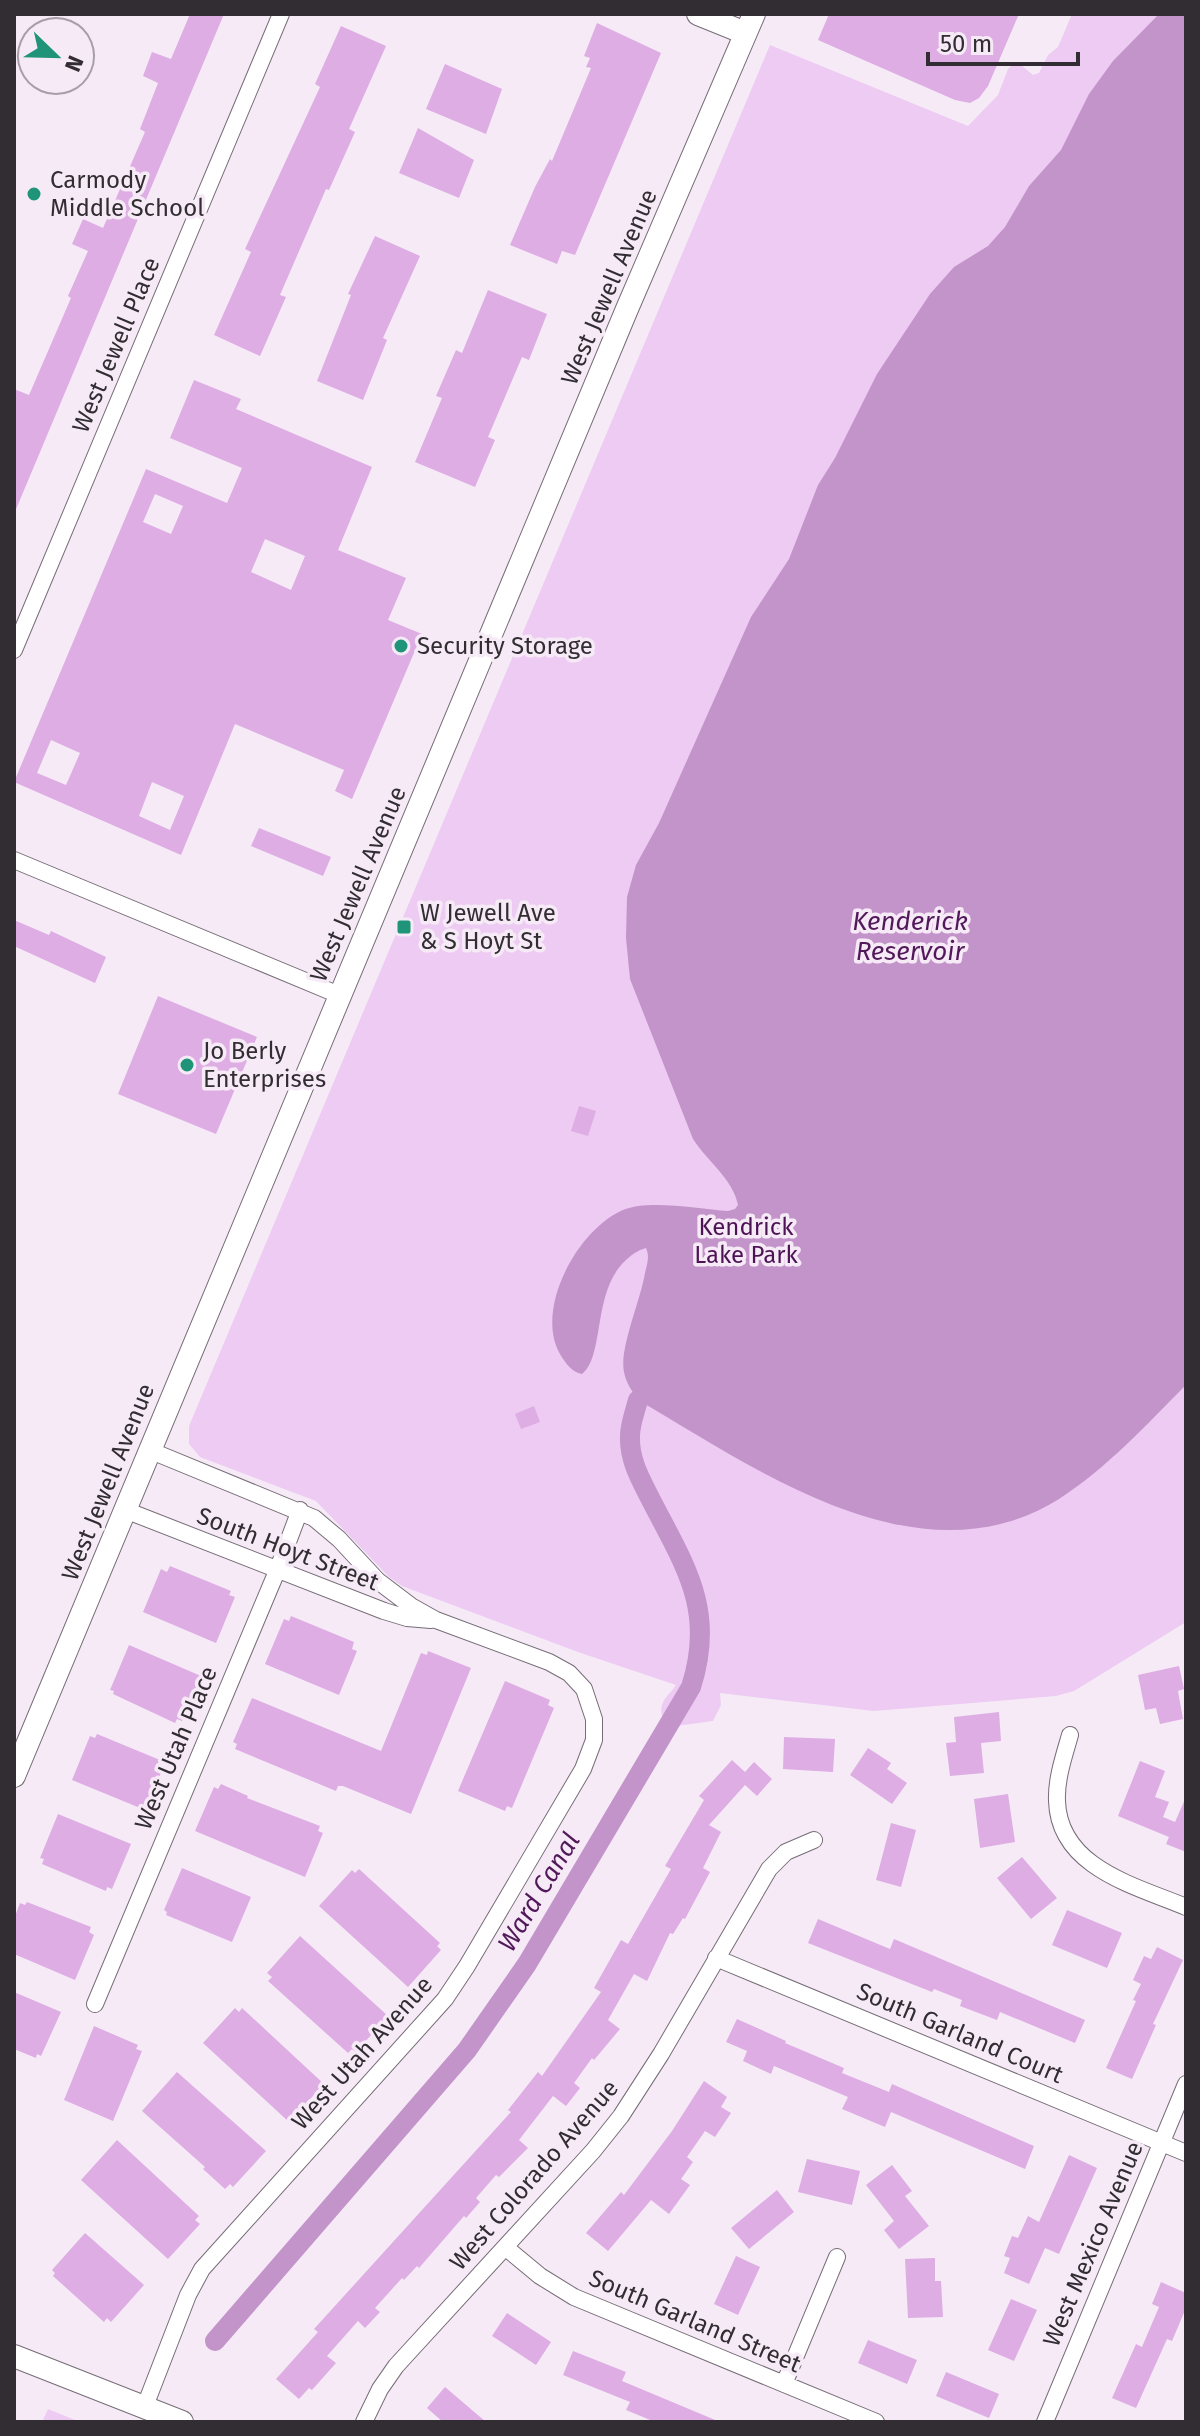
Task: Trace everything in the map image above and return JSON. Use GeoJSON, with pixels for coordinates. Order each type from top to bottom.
{"type":"FeatureCollection","features":[{"type":"Feature","properties":{"kind":"main road"},"geometry":{"type":"LineString","coordinates":[[698,14],[750,24]]}},
{"type":"Feature","properties":{"kind":"main road","name":"West Jewell Avenue"},"geometry":{"type":"LineString","coordinates":[[14,1776],[339,995],[750,24]]}},
{"type":"Feature","properties":{"kind":"main road"},"geometry":{"type":"LineString","coordinates":[[14,2356],[182,2422]]}},
{"type":"Feature","properties":{"kind":"street","name":"West Jewell Place"},"geometry":{"type":"LineString","coordinates":[[14,650],[281,14]]}},
{"type":"Feature","properties":{"kind":"street"},"geometry":{"type":"LineString","coordinates":[[14,860],[339,995]]}},
{"type":"Feature","properties":{"kind":"street","name":"South Hoyt Street"},"geometry":{"type":"LineString","coordinates":[[149,1450],[300,1510],[323,1525],[394,1594],[436,1620],[549,1662],[569,1673],[584,1689],[594,1719]]}},
{"type":"Feature","properties":{"kind":"street","name":"South Hoyt Street"},"geometry":{"type":"LineString","coordinates":[[125,1510],[384,1611],[407,1618],[436,1620]]}},
{"type":"Feature","properties":{"kind":"street","name":"West Utah Place"},"geometry":{"type":"LineString","coordinates":[[95,2004],[300,1510]]}},
{"type":"Feature","properties":{"kind":"street","name":"West Utah Avenue"},"geometry":{"type":"LineString","coordinates":[[145,2406],[188,2295],[208,2260],[418,2030],[461,1975],[588,1760],[594,1740],[594,1719]]}},
{"type":"Feature","properties":{"kind":"street"},"geometry":{"type":"LineString","coordinates":[[1070,1735],[1061,1766],[1056,1803],[1074,1849],[1110,1875],[1186,1907]]}},
{"type":"Feature","properties":{"kind":"street","name":"West Colorado Avenue"},"geometry":{"type":"LineString","coordinates":[[364,2422],[380,2389],[396,2366],[593,2151],[633,2099],[769,1869],[786,1852],[814,1840]]}},
{"type":"Feature","properties":{"kind":"street","name":"South Garland Court"},"geometry":{"type":"LineString","coordinates":[[716,1958],[1186,2153]]}},
{"type":"Feature","properties":{"kind":"street","name":"West Mexico Avenue"},"geometry":{"type":"LineString","coordinates":[[1045,2422],[1186,2084]]}},
{"type":"Feature","properties":{"kind":"street","name":"South Garland Street"},"geometry":{"type":"LineString","coordinates":[[505,2247],[540,2276],[574,2297],[876,2422]]}},
{"type":"Feature","properties":{"kind":"street"},"geometry":{"type":"LineString","coordinates":[[784,2384],[837,2257]]}},
{"type":"Feature","properties":{"kind":"green space","name":"Kendrick Lake Park"},"geometry":{"type":"Polygon","coordinates":[[[1072,14],[1186,14],[1186,1622],[1074,1691],[1056,1696],[874,1711],[720,1693],[721,1705],[713,1721],[676,1726],[664,1721],[661,1710],[676,1685],[402,1586],[389,1577],[316,1501],[200,1457],[189,1444],[189,1426],[770,45],[968,126],[998,95],[1008,69],[1014,63],[1033,75],[1039,73],[1048,55],[1058,47],[1072,14]]]}},
{"type":"Feature","properties":{"kind":"green space"},"geometry":{"type":"Polygon","coordinates":[[[48,2409],[80,2422],[42,2422],[48,2409]]]}},
{"type":"Feature","properties":{"kind":"water","name":"Kenderick Reservoir"},"geometry":{"type":"Polygon","coordinates":[[[1159,14],[1186,14],[1186,1385],[1110,1460],[1059,1499],[1006,1523],[951,1530],[896,1524],[841,1508],[787,1485],[638,1400],[626,1380],[623,1362],[643,1284],[648,1254],[646,1248],[625,1261],[615,1274],[603,1306],[594,1353],[582,1374],[570,1367],[560,1354],[553,1336],[553,1315],[565,1272],[576,1252],[606,1220],[623,1210],[646,1205],[728,1211],[738,1205],[725,1178],[693,1139],[630,979],[626,938],[627,897],[636,865],[659,823],[751,617],[789,559],[818,485],[877,374],[930,294],[954,267],[988,246],[1005,227],[1029,186],[1061,150],[1089,94],[1113,61],[1159,14]]]}},
{"type":"Feature","properties":{"kind":"building"},"geometry":{"type":"Polygon","coordinates":[[[190,14],[224,14],[14,514],[14,389],[29,395],[88,251],[72,244],[83,219],[103,228],[145,132],[140,129],[158,83],[143,76],[152,52],[171,59],[190,14]]]}},
{"type":"Feature","properties":{"kind":"building"},"geometry":{"type":"Polygon","coordinates":[[[829,14],[1019,14],[988,86],[979,98],[970,103],[955,100],[818,40],[829,14]]]}},
{"type":"Feature","properties":{"kind":"building"},"geometry":{"type":"Polygon","coordinates":[[[597,23],[661,53],[575,255],[562,251],[557,264],[510,245],[535,187],[550,159],[552,161],[591,68],[586,67],[590,58],[584,56],[597,23]]]}},
{"type":"Feature","properties":{"kind":"building"},"geometry":{"type":"Polygon","coordinates":[[[341,26],[386,46],[349,129],[355,132],[329,190],[326,189],[280,295],[286,297],[260,356],[214,335],[251,252],[245,249],[320,87],[315,84],[341,26]]]}},
{"type":"Feature","properties":{"kind":"building"},"geometry":{"type":"Polygon","coordinates":[[[445,64],[502,89],[486,134],[426,109],[445,64]]]}},
{"type":"Feature","properties":{"kind":"building"},"geometry":{"type":"Polygon","coordinates":[[[418,128],[474,160],[459,198],[399,173],[418,128]]]}},
{"type":"Feature","properties":{"kind":"building"},"geometry":{"type":"Polygon","coordinates":[[[375,236],[420,256],[383,338],[387,340],[363,400],[317,381],[351,295],[348,294],[375,236]]]}},
{"type":"Feature","properties":{"kind":"building"},"geometry":{"type":"Polygon","coordinates":[[[488,290],[547,314],[529,360],[522,357],[488,437],[495,440],[475,487],[415,462],[442,398],[436,396],[456,350],[462,353],[488,290]]]}},
{"type":"Feature","properties":{"kind":"building"},"geometry":{"type":"Polygon","coordinates":[[[194,380],[241,399],[236,409],[372,467],[338,550],[406,578],[388,620],[422,634],[352,799],[335,791],[344,770],[235,724],[181,855],[14,782],[146,469],[227,503],[242,468],[170,438],[194,380]],[[155,494],[143,522],[171,534],[183,506],[155,494]],[[265,539],[251,572],[291,590],[305,556],[265,539]],[[51,740],[37,773],[66,785],[80,753],[51,740]],[[152,782],[139,816],[170,830],[184,796],[152,782]]]}},
{"type":"Feature","properties":{"kind":"building"},"geometry":{"type":"Polygon","coordinates":[[[259,828],[331,857],[323,876],[251,846],[259,828]]]}},
{"type":"Feature","properties":{"kind":"building"},"geometry":{"type":"Polygon","coordinates":[[[14,920],[49,935],[51,931],[106,957],[95,983],[14,946],[14,920]]]}},
{"type":"Feature","properties":{"kind":"building","name":"Jo Berly Enterprises"},"geometry":{"type":"Polygon","coordinates":[[[158,996],[257,1037],[216,1134],[118,1094],[158,996]]]}},
{"type":"Feature","properties":{"kind":"building"},"geometry":{"type":"Polygon","coordinates":[[[579,1106],[596,1111],[588,1136],[571,1131],[579,1106]]]}},
{"type":"Feature","properties":{"kind":"building"},"geometry":{"type":"Polygon","coordinates":[[[534,1406],[540,1422],[521,1429],[515,1414],[534,1406]]]}},
{"type":"Feature","properties":{"kind":"building"},"geometry":{"type":"Polygon","coordinates":[[[170,1566],[231,1591],[229,1595],[235,1597],[216,1643],[143,1612],[161,1569],[167,1572],[170,1566]]]}},
{"type":"Feature","properties":{"kind":"building"},"geometry":{"type":"Polygon","coordinates":[[[291,1616],[354,1642],[352,1649],[357,1651],[339,1695],[265,1664],[284,1619],[289,1621],[291,1616]]]}},
{"type":"Feature","properties":{"kind":"building"},"geometry":{"type":"Polygon","coordinates":[[[129,1645],[201,1676],[182,1721],[177,1719],[175,1723],[110,1690],[129,1645]]]}},
{"type":"Feature","properties":{"kind":"building"},"geometry":{"type":"Polygon","coordinates":[[[428,1651],[471,1668],[411,1814],[343,1786],[338,1786],[336,1791],[235,1749],[237,1744],[233,1742],[252,1698],[381,1751],[421,1653],[427,1655],[428,1651]]]}},
{"type":"Feature","properties":{"kind":"building"},"geometry":{"type":"Polygon","coordinates":[[[1179,1666],[1184,1689],[1178,1691],[1183,1719],[1160,1724],[1156,1708],[1145,1710],[1138,1675],[1179,1666]]]}},
{"type":"Feature","properties":{"kind":"building"},"geometry":{"type":"Polygon","coordinates":[[[505,1681],[550,1700],[548,1705],[554,1708],[512,1808],[507,1806],[505,1811],[458,1791],[505,1681]]]}},
{"type":"Feature","properties":{"kind":"building"},"geometry":{"type":"Polygon","coordinates":[[[999,1712],[1001,1741],[981,1743],[984,1773],[950,1776],[946,1743],[956,1742],[954,1717],[999,1712]]]}},
{"type":"Feature","properties":{"kind":"building"},"geometry":{"type":"Polygon","coordinates":[[[97,1734],[160,1760],[158,1764],[164,1766],[145,1810],[72,1780],[90,1736],[95,1738],[97,1734]]]}},
{"type":"Feature","properties":{"kind":"building"},"geometry":{"type":"Polygon","coordinates":[[[784,1737],[835,1739],[833,1772],[783,1769],[784,1737]]]}},
{"type":"Feature","properties":{"kind":"building"},"geometry":{"type":"Polygon","coordinates":[[[868,1748],[891,1763],[887,1769],[907,1783],[892,1804],[850,1775],[868,1748]]]}},
{"type":"Feature","properties":{"kind":"building"},"geometry":{"type":"Polygon","coordinates":[[[732,1760],[745,1772],[754,1762],[772,1779],[757,1796],[745,1785],[709,1825],[721,1832],[703,1868],[710,1872],[685,1919],[673,1934],[670,1933],[647,1981],[634,1974],[608,2020],[620,2029],[594,2060],[592,2058],[574,2083],[580,2088],[566,2106],[553,2096],[519,2140],[528,2148],[499,2177],[496,2175],[476,2198],[480,2202],[419,2268],[417,2266],[404,2280],[402,2278],[375,2308],[380,2312],[365,2328],[358,2321],[327,2356],[336,2363],[312,2390],[309,2388],[299,2399],[276,2379],[318,2332],[314,2329],[511,2112],[508,2110],[538,2072],[542,2076],[601,1992],[594,1988],[621,1940],[628,1944],[671,1869],[665,1866],[704,1800],[699,1796],[732,1760]]]}},
{"type":"Feature","properties":{"kind":"building"},"geometry":{"type":"Polygon","coordinates":[[[1140,1761],[1165,1771],[1155,1797],[1169,1802],[1163,1817],[1175,1822],[1186,1797],[1186,1852],[1166,1844],[1169,1837],[1118,1816],[1140,1761]]]}},
{"type":"Feature","properties":{"kind":"building"},"geometry":{"type":"Polygon","coordinates":[[[221,1784],[247,1798],[320,1826],[318,1831],[323,1833],[305,1877],[195,1831],[214,1787],[218,1789],[221,1784]]]}},
{"type":"Feature","properties":{"kind":"building"},"geometry":{"type":"Polygon","coordinates":[[[1008,1794],[1015,1842],[980,1848],[974,1799],[1008,1794]]]}},
{"type":"Feature","properties":{"kind":"building"},"geometry":{"type":"Polygon","coordinates":[[[58,1814],[131,1844],[112,1889],[107,1887],[106,1891],[42,1864],[44,1859],[40,1858],[58,1814]]]}},
{"type":"Feature","properties":{"kind":"building"},"geometry":{"type":"Polygon","coordinates":[[[891,1823],[916,1830],[901,1887],[876,1880],[891,1823]]]}},
{"type":"Feature","properties":{"kind":"building"},"geometry":{"type":"Polygon","coordinates":[[[1022,1857],[1057,1898],[1031,1919],[997,1878],[1022,1857]]]}},
{"type":"Feature","properties":{"kind":"building"},"geometry":{"type":"Polygon","coordinates":[[[182,1868],[251,1897],[232,1942],[166,1915],[164,1910],[182,1868]]]}},
{"type":"Feature","properties":{"kind":"building"},"geometry":{"type":"Polygon","coordinates":[[[359,1869],[440,1943],[437,1946],[441,1950],[408,1987],[319,1906],[352,1870],[355,1873],[359,1869]]]}},
{"type":"Feature","properties":{"kind":"building"},"geometry":{"type":"Polygon","coordinates":[[[27,1902],[91,1927],[89,1932],[94,1935],[75,1980],[14,1954],[14,1919],[20,1903],[25,1905],[27,1902]]]}},
{"type":"Feature","properties":{"kind":"building"},"geometry":{"type":"Polygon","coordinates":[[[1067,1910],[1122,1933],[1107,1968],[1052,1945],[1067,1910]]]}},
{"type":"Feature","properties":{"kind":"building"},"geometry":{"type":"Polygon","coordinates":[[[818,1919],[890,1949],[894,1939],[1085,2020],[1075,2043],[1000,2012],[997,2020],[960,2006],[962,2000],[934,1989],[932,1992],[808,1943],[818,1919]]]}},
{"type":"Feature","properties":{"kind":"building"},"geometry":{"type":"Polygon","coordinates":[[[300,1936],[388,2016],[356,2052],[352,2049],[348,2053],[268,1981],[272,1977],[267,1973],[300,1936]]]}},
{"type":"Feature","properties":{"kind":"building"},"geometry":{"type":"Polygon","coordinates":[[[1157,1947],[1183,1960],[1132,2079],[1106,2068],[1136,2001],[1133,2000],[1141,1984],[1133,1980],[1144,1956],[1151,1959],[1157,1947]]]}},
{"type":"Feature","properties":{"kind":"building"},"geometry":{"type":"Polygon","coordinates":[[[14,1992],[61,2012],[41,2056],[37,2054],[36,2058],[14,2049],[14,1992]]]}},
{"type":"Feature","properties":{"kind":"building"},"geometry":{"type":"Polygon","coordinates":[[[235,2008],[239,2012],[242,2008],[324,2084],[289,2122],[203,2043],[235,2008]]]}},
{"type":"Feature","properties":{"kind":"building"},"geometry":{"type":"Polygon","coordinates":[[[737,2019],[844,2068],[842,2073],[889,2092],[892,2084],[1034,2146],[1025,2169],[891,2112],[885,2127],[842,2109],[848,2097],[774,2066],[771,2074],[743,2061],[747,2051],[726,2042],[737,2019]]]}},
{"type":"Feature","properties":{"kind":"building"},"geometry":{"type":"Polygon","coordinates":[[[94,2026],[138,2045],[136,2049],[142,2051],[113,2121],[64,2100],[94,2026]]]}},
{"type":"Feature","properties":{"kind":"building"},"geometry":{"type":"Polygon","coordinates":[[[177,2072],[266,2151],[233,2187],[230,2184],[225,2189],[142,2111],[177,2072]]]}},
{"type":"Feature","properties":{"kind":"building"},"geometry":{"type":"Polygon","coordinates":[[[704,2081],[727,2097],[721,2107],[731,2113],[715,2137],[705,2131],[687,2157],[693,2162],[681,2179],[690,2185],[669,2214],[651,2200],[608,2251],[586,2233],[621,2192],[624,2195],[672,2131],[704,2081]]]}},
{"type":"Feature","properties":{"kind":"building"},"geometry":{"type":"Polygon","coordinates":[[[117,2140],[199,2216],[195,2220],[200,2224],[168,2259],[81,2180],[117,2140]]]}},
{"type":"Feature","properties":{"kind":"building"},"geometry":{"type":"Polygon","coordinates":[[[1069,2155],[1097,2168],[1059,2254],[1045,2248],[1029,2284],[1004,2273],[1010,2258],[1004,2256],[1012,2236],[1018,2238],[1028,2216],[1039,2222],[1069,2155]]]}},
{"type":"Feature","properties":{"kind":"building"},"geometry":{"type":"Polygon","coordinates":[[[807,2159],[860,2171],[852,2205],[798,2192],[807,2159]]]}},
{"type":"Feature","properties":{"kind":"building"},"geometry":{"type":"Polygon","coordinates":[[[892,2165],[912,2191],[905,2196],[929,2226],[899,2249],[884,2230],[894,2221],[866,2185],[892,2165]]]}},
{"type":"Feature","properties":{"kind":"building"},"geometry":{"type":"Polygon","coordinates":[[[777,2190],[794,2212],[749,2249],[731,2228],[777,2190]]]}},
{"type":"Feature","properties":{"kind":"building"},"geometry":{"type":"Polygon","coordinates":[[[85,2233],[144,2285],[111,2322],[107,2318],[104,2322],[53,2276],[55,2273],[52,2270],[85,2233]]]}},
{"type":"Feature","properties":{"kind":"building"},"geometry":{"type":"Polygon","coordinates":[[[736,2256],[760,2267],[738,2315],[714,2304],[736,2256]]]}},
{"type":"Feature","properties":{"kind":"building"},"geometry":{"type":"Polygon","coordinates":[[[935,2258],[935,2281],[941,2281],[943,2317],[908,2318],[905,2259],[935,2258]]]}},
{"type":"Feature","properties":{"kind":"building"},"geometry":{"type":"Polygon","coordinates":[[[1161,2282],[1186,2293],[1186,2308],[1172,2341],[1167,2339],[1136,2408],[1112,2398],[1136,2344],[1142,2347],[1159,2307],[1152,2304],[1161,2282]]]}},
{"type":"Feature","properties":{"kind":"building"},"geometry":{"type":"Polygon","coordinates":[[[1011,2299],[1037,2310],[1014,2361],[988,2350],[1011,2299]]]}},
{"type":"Feature","properties":{"kind":"building"},"geometry":{"type":"Polygon","coordinates":[[[507,2313],[551,2342],[536,2365],[492,2336],[507,2313]]]}},
{"type":"Feature","properties":{"kind":"building"},"geometry":{"type":"Polygon","coordinates":[[[868,2340],[917,2360],[907,2384],[858,2363],[868,2340]]]}},
{"type":"Feature","properties":{"kind":"building"},"geometry":{"type":"Polygon","coordinates":[[[573,2351],[626,2372],[622,2381],[720,2422],[655,2422],[626,2410],[630,2402],[563,2375],[573,2351]]]}},
{"type":"Feature","properties":{"kind":"building"},"geometry":{"type":"Polygon","coordinates":[[[946,2372],[999,2394],[989,2418],[936,2396],[946,2372]]]}},
{"type":"Feature","properties":{"kind":"building"},"geometry":{"type":"Polygon","coordinates":[[[445,2387],[486,2422],[443,2422],[427,2408],[445,2387]]]}},
{"type":"Feature","properties":{"kind":"waterway","name":"Ward Canal"},"geometry":{"type":"LineString","coordinates":[[215,2341],[467,2050],[527,1964],[691,1687],[698,1660],[698,1611],[685,1568],[634,1462],[630,1432],[638,1400]]}},
{"type":"Feature","properties":{"kind":"place","name":"Carmody Middle School"},"geometry":{"type":"Point","coordinates":[34,194]}},
{"type":"Feature","properties":{"kind":"place","name":"Security Storage"},"geometry":{"type":"Point","coordinates":[401,646]}},
{"type":"Feature","properties":{"kind":"place","name":"W Jewell Ave & S Hoyt St"},"geometry":{"type":"Point","coordinates":[404,927]}},
{"type":"Feature","properties":{"kind":"place","name":"Jo Berly Enterprises"},"geometry":{"type":"Point","coordinates":[187,1065]}}]}
